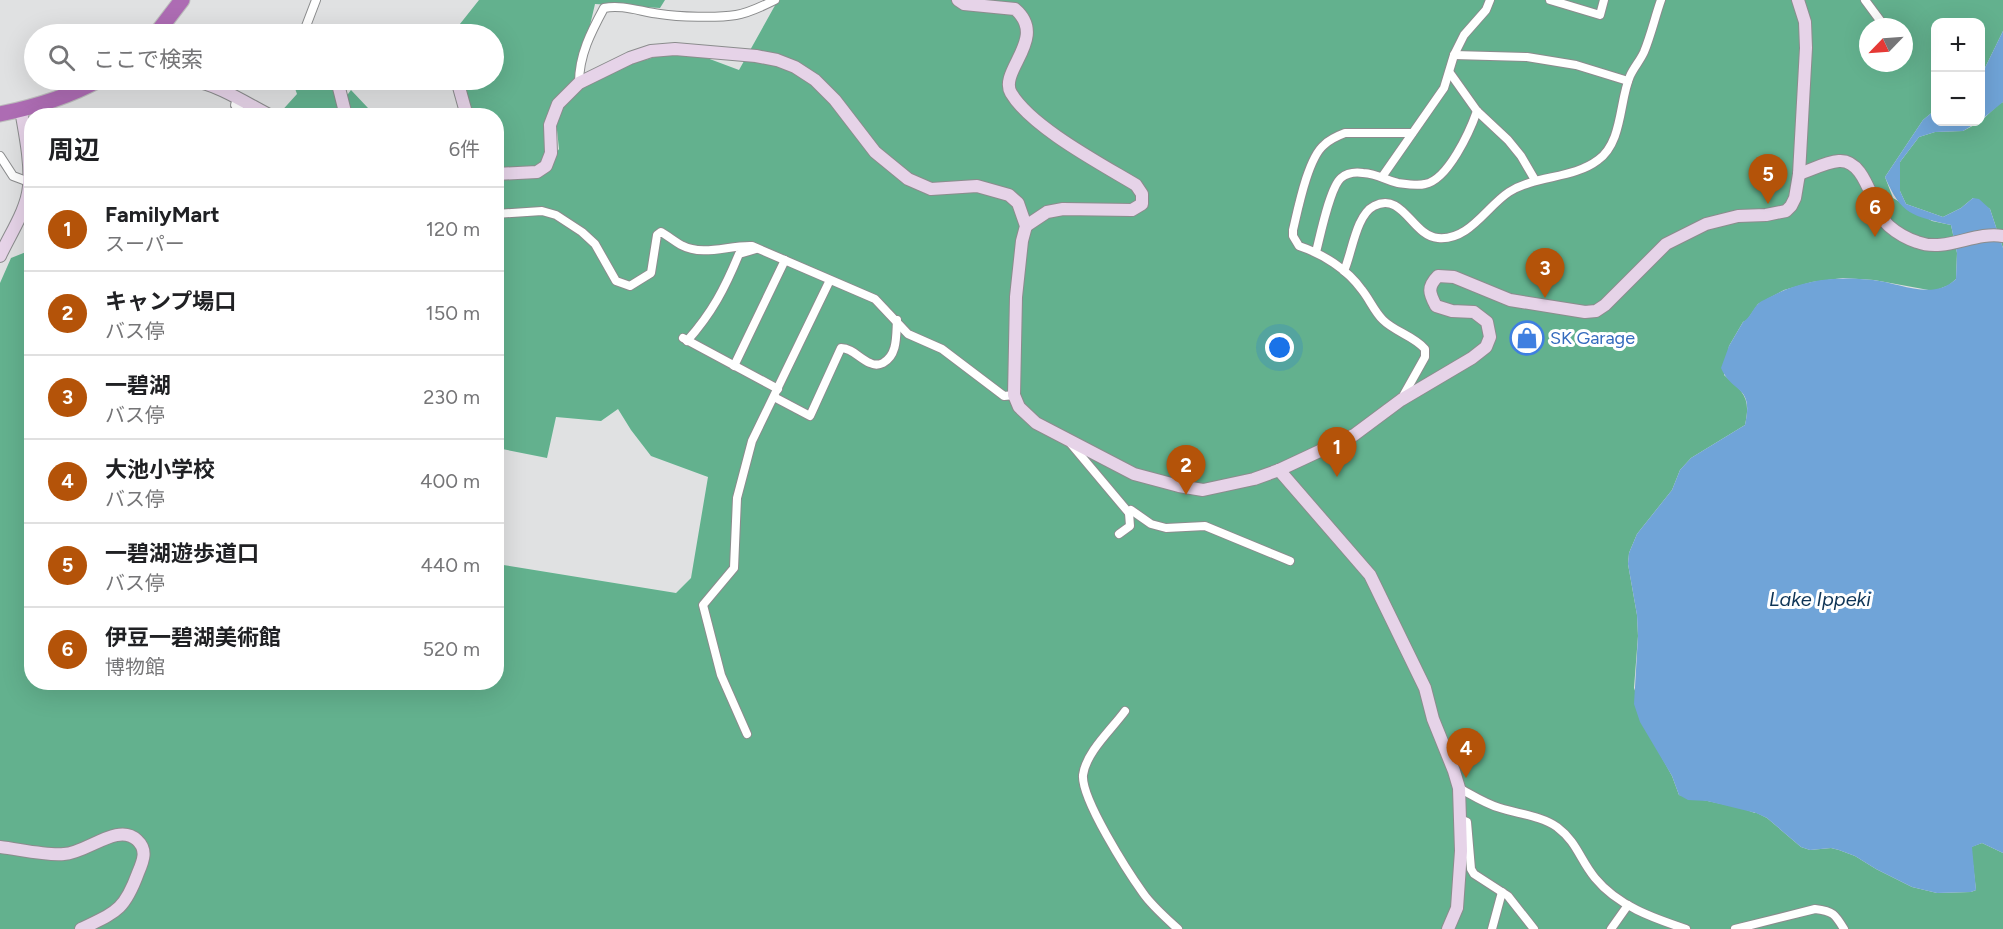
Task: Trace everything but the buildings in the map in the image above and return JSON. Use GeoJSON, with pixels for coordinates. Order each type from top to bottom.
{"type":"FeatureCollection","features":[{"type":"Feature","properties":{"kind":"highway"},"geometry":{"type":"LineString","coordinates":[[164,24],[182,0]]}},
{"type":"Feature","properties":{"kind":"highway"},"geometry":{"type":"LineString","coordinates":[[28,108],[80,90]]}},
{"type":"Feature","properties":{"kind":"highway"},"geometry":{"type":"LineString","coordinates":[[0,114],[24,109]]}},
{"type":"Feature","properties":{"kind":"street"},"geometry":{"type":"LineString","coordinates":[[307,24],[316,0]]}},
{"type":"Feature","properties":{"kind":"street"},"geometry":{"type":"LineString","coordinates":[[579,83],[579,66],[592,30],[604,8],[631,9],[661,15],[736,15],[776,0]]}},
{"type":"Feature","properties":{"kind":"street"},"geometry":{"type":"LineString","coordinates":[[957,0],[964,4],[1015,9],[1021,14],[1026,39],[1023,52],[1010,77],[1008,85],[1011,93],[1046,129],[1136,185],[1142,194],[1142,204],[1132,210],[1063,209],[1047,212],[1026,226]]}},
{"type":"Feature","properties":{"kind":"street"},"geometry":{"type":"LineString","coordinates":[[1382,177],[1444,88],[1454,55],[1464,35],[1486,10],[1490,0]]}},
{"type":"Feature","properties":{"kind":"street"},"geometry":{"type":"LineString","coordinates":[[1550,0],[1600,15],[1604,0]]}},
{"type":"Feature","properties":{"kind":"street"},"geometry":{"type":"LineString","coordinates":[[1344,271],[1361,219],[1374,206],[1385,203],[1396,205],[1428,235],[1439,238],[1453,236],[1466,230],[1509,192],[1529,182],[1566,174],[1598,160],[1609,148],[1615,133],[1628,81],[1643,54],[1661,0]]}},
{"type":"Feature","properties":{"kind":"street"},"geometry":{"type":"LineString","coordinates":[[504,174],[537,172],[546,166],[552,153],[550,125],[558,104],[579,83],[630,58],[651,51],[693,50],[756,56],[795,66],[815,80],[835,100],[875,152],[908,180],[931,189],[977,186],[1009,195],[1018,203],[1026,226],[1022,241],[1016,297],[1014,395],[1019,407],[1036,423],[1134,474],[1203,490],[1254,479],[1279,470],[1354,435],[1401,400],[1472,358],[1486,347],[1490,337],[1487,322],[1474,312],[1452,311],[1436,306],[1430,294],[1432,282],[1438,276],[1454,277],[1510,300],[1573,311],[1596,311],[1605,305],[1666,244],[1706,224],[1738,216],[1766,215],[1785,211],[1795,198],[1799,174],[1806,48],[1804,22],[1798,0]]}},
{"type":"Feature","properties":{"kind":"street"},"geometry":{"type":"LineString","coordinates":[[1865,0],[1878,18]]}},
{"type":"Feature","properties":{"kind":"street"},"geometry":{"type":"LineString","coordinates":[[1454,55],[1527,57],[1576,65],[1628,81]]}},
{"type":"Feature","properties":{"kind":"street"},"geometry":{"type":"LineString","coordinates":[[1450,73],[1477,111],[1509,140],[1535,180]]}},
{"type":"Feature","properties":{"kind":"street"},"geometry":{"type":"LineString","coordinates":[[220,90],[256,108]]}},
{"type":"Feature","properties":{"kind":"street"},"geometry":{"type":"LineString","coordinates":[[340,90],[344,108]]}},
{"type":"Feature","properties":{"kind":"street"},"geometry":{"type":"LineString","coordinates":[[460,90],[465,108]]}},
{"type":"Feature","properties":{"kind":"street"},"geometry":{"type":"LineString","coordinates":[[237,98],[235,105],[238,108]]}},
{"type":"Feature","properties":{"kind":"street"},"geometry":{"type":"LineString","coordinates":[[21,110],[24,131]]}},
{"type":"Feature","properties":{"kind":"street"},"geometry":{"type":"LineString","coordinates":[[1316,252],[1332,191],[1340,178],[1355,172],[1376,174],[1395,182],[1412,185],[1427,184],[1437,179],[1451,163],[1467,137],[1477,111]]}},
{"type":"Feature","properties":{"kind":"street"},"geometry":{"type":"LineString","coordinates":[[1401,400],[1425,357],[1425,348],[1384,321],[1362,290],[1344,271],[1316,252],[1299,246],[1293,236],[1293,230],[1305,183],[1322,146],[1344,133],[1412,133]]}},
{"type":"Feature","properties":{"kind":"street"},"geometry":{"type":"LineString","coordinates":[[0,156],[13,176],[24,180]]}},
{"type":"Feature","properties":{"kind":"street"},"geometry":{"type":"LineString","coordinates":[[1799,174],[1839,161],[1853,164],[1860,172],[1888,225],[1919,243],[1939,246],[1998,235]]}},
{"type":"Feature","properties":{"kind":"street"},"geometry":{"type":"LineString","coordinates":[[0,256],[24,207]]}},
{"type":"Feature","properties":{"kind":"street"},"geometry":{"type":"LineString","coordinates":[[504,213],[542,211],[556,215],[582,232],[595,244],[616,281],[630,286],[651,273],[657,235],[661,232],[682,246],[691,248],[712,251],[740,245],[752,246],[875,299],[908,334],[942,349],[1004,396],[1014,395]]}},
{"type":"Feature","properties":{"kind":"street"},"geometry":{"type":"LineString","coordinates":[[757,248],[739,254],[727,283],[706,320],[685,339],[734,366],[810,416],[841,348],[846,348],[872,365],[880,364],[890,358],[895,347],[897,320]]}},
{"type":"Feature","properties":{"kind":"street"},"geometry":{"type":"LineString","coordinates":[[734,366],[785,260]]}},
{"type":"Feature","properties":{"kind":"street"},"geometry":{"type":"LineString","coordinates":[[747,734],[721,675],[703,605],[734,568],[737,498],[752,441],[830,280]]}},
{"type":"Feature","properties":{"kind":"street"},"geometry":{"type":"LineString","coordinates":[[1069,441],[1129,513],[1130,526],[1119,534]]}},
{"type":"Feature","properties":{"kind":"street"},"geometry":{"type":"LineString","coordinates":[[1279,470],[1370,575],[1425,688],[1433,719],[1459,788],[1461,851],[1457,908],[1448,929]]}},
{"type":"Feature","properties":{"kind":"street"},"geometry":{"type":"LineString","coordinates":[[1129,513],[1131,510],[1151,524],[1166,528],[1205,526],[1290,561]]}},
{"type":"Feature","properties":{"kind":"street"},"geometry":{"type":"LineString","coordinates":[[1125,711],[1087,761],[1083,777],[1087,794],[1100,823],[1144,894],[1178,929]]}},
{"type":"Feature","properties":{"kind":"street"},"geometry":{"type":"LineString","coordinates":[[1459,788],[1497,807],[1553,825],[1569,837],[1595,878],[1628,905],[1686,929]]}},
{"type":"Feature","properties":{"kind":"street"},"geometry":{"type":"LineString","coordinates":[[1460,819],[1467,822],[1471,869],[1474,874],[1508,896],[1534,929]]}},
{"type":"Feature","properties":{"kind":"street"},"geometry":{"type":"LineString","coordinates":[[0,847],[64,855],[120,833],[131,834],[142,845],[144,857],[124,904],[117,911],[81,929]]}},
{"type":"Feature","properties":{"kind":"street"},"geometry":{"type":"LineString","coordinates":[[1492,929],[1502,892]]}},
{"type":"Feature","properties":{"kind":"street"},"geometry":{"type":"LineString","coordinates":[[1611,929],[1628,905]]}},
{"type":"Feature","properties":{"kind":"street"},"geometry":{"type":"LineString","coordinates":[[1735,929],[1815,909],[1828,911],[1836,916],[1844,929]]}},
{"type":"Feature","properties":{"kind":"green space"},"geometry":{"type":"Polygon","coordinates":[[[479,0],[665,0],[660,8],[595,4],[579,83],[550,110],[544,170],[559,149],[555,111],[603,72],[683,49],[739,70],[778,0],[2003,0],[2003,31],[1985,68],[1985,18],[1931,18],[1931,113],[1923,120],[1885,177],[1893,198],[1932,221],[1951,225],[1957,253],[1956,279],[1949,285],[1934,291],[1874,280],[1843,278],[1812,282],[1784,290],[1758,304],[1743,322],[1729,346],[1724,375],[1737,386],[1744,396],[1747,408],[1745,425],[1691,458],[1680,470],[1672,490],[1637,534],[1629,553],[1628,564],[1637,615],[1638,636],[1634,688],[1656,747],[1672,776],[1679,795],[1755,812],[1767,818],[1801,847],[1810,850],[1831,848],[1839,850],[1855,856],[1912,887],[1937,893],[1976,890],[1971,847],[1982,843],[2003,853],[2003,929],[0,929],[0,283],[11,258],[24,253],[24,690],[504,690],[504,565],[676,593],[691,578],[708,477],[651,456],[618,409],[601,421],[556,417],[547,458],[504,449],[504,177],[512,174],[504,168],[504,108],[465,108],[460,90],[504,90],[504,24],[460,24],[479,0]]]}},
{"type":"Feature","properties":{"kind":"green space"},"geometry":{"type":"Polygon","coordinates":[[[296,90],[337,90],[345,98],[351,90],[368,108],[284,108],[297,94],[296,90]]]}},
{"type":"Feature","properties":{"kind":"green space"},"geometry":{"type":"Polygon","coordinates":[[[2003,102],[2003,248],[1990,209],[1973,198],[1961,208],[1943,217],[1906,204],[1900,191],[1900,162],[1919,137],[1935,132],[1963,131],[1972,126],[1985,126],[1985,117],[2003,102]]]}},
{"type":"Feature","properties":{"kind":"water"},"geometry":{"type":"Polygon","coordinates":[[[2003,31],[2003,102],[1985,117],[1985,72],[2003,31]]]}},
{"type":"Feature","properties":{"kind":"water","name":"Lake Ippeki"},"geometry":{"type":"Polygon","coordinates":[[[1931,113],[1931,126],[1971,126],[1963,131],[1935,132],[1919,137],[1900,162],[1900,191],[1906,204],[1943,217],[1961,208],[1973,198],[1979,199],[1990,209],[2003,248],[2003,853],[1982,843],[1972,847],[1976,890],[1971,892],[1937,893],[1912,887],[1855,856],[1839,850],[1831,848],[1810,850],[1801,847],[1767,818],[1756,813],[1707,801],[1688,800],[1679,795],[1672,776],[1640,722],[1634,704],[1638,636],[1637,615],[1628,564],[1629,553],[1637,534],[1672,490],[1680,470],[1691,458],[1745,425],[1747,403],[1745,396],[1731,383],[1721,368],[1729,346],[1743,322],[1764,300],[1797,285],[1810,282],[1847,278],[1873,280],[1927,290],[1937,289],[1956,279],[1957,253],[1951,225],[1918,216],[1903,207],[1885,177],[1923,120],[1931,113]]]}},
{"type":"Feature","properties":{"kind":"place","name":"一碧湖遊歩道口"},"geometry":{"type":"Point","coordinates":[1768,204]}},
{"type":"Feature","properties":{"kind":"place","name":"伊豆一碧湖美術館"},"geometry":{"type":"Point","coordinates":[1875,237]}},
{"type":"Feature","properties":{"kind":"place","name":"一碧湖"},"geometry":{"type":"Point","coordinates":[1545,298]}},
{"type":"Feature","properties":{"kind":"place","name":"SK Garage"},"geometry":{"type":"Point","coordinates":[1527,338]}},
{"type":"Feature","properties":{"kind":"place","name":"FamilyMart"},"geometry":{"type":"Point","coordinates":[1337,477]}},
{"type":"Feature","properties":{"kind":"place","name":"キャンプ場口"},"geometry":{"type":"Point","coordinates":[1186,495]}},
{"type":"Feature","properties":{"kind":"place","name":"大池小学校"},"geometry":{"type":"Point","coordinates":[1466,778]}}]}
